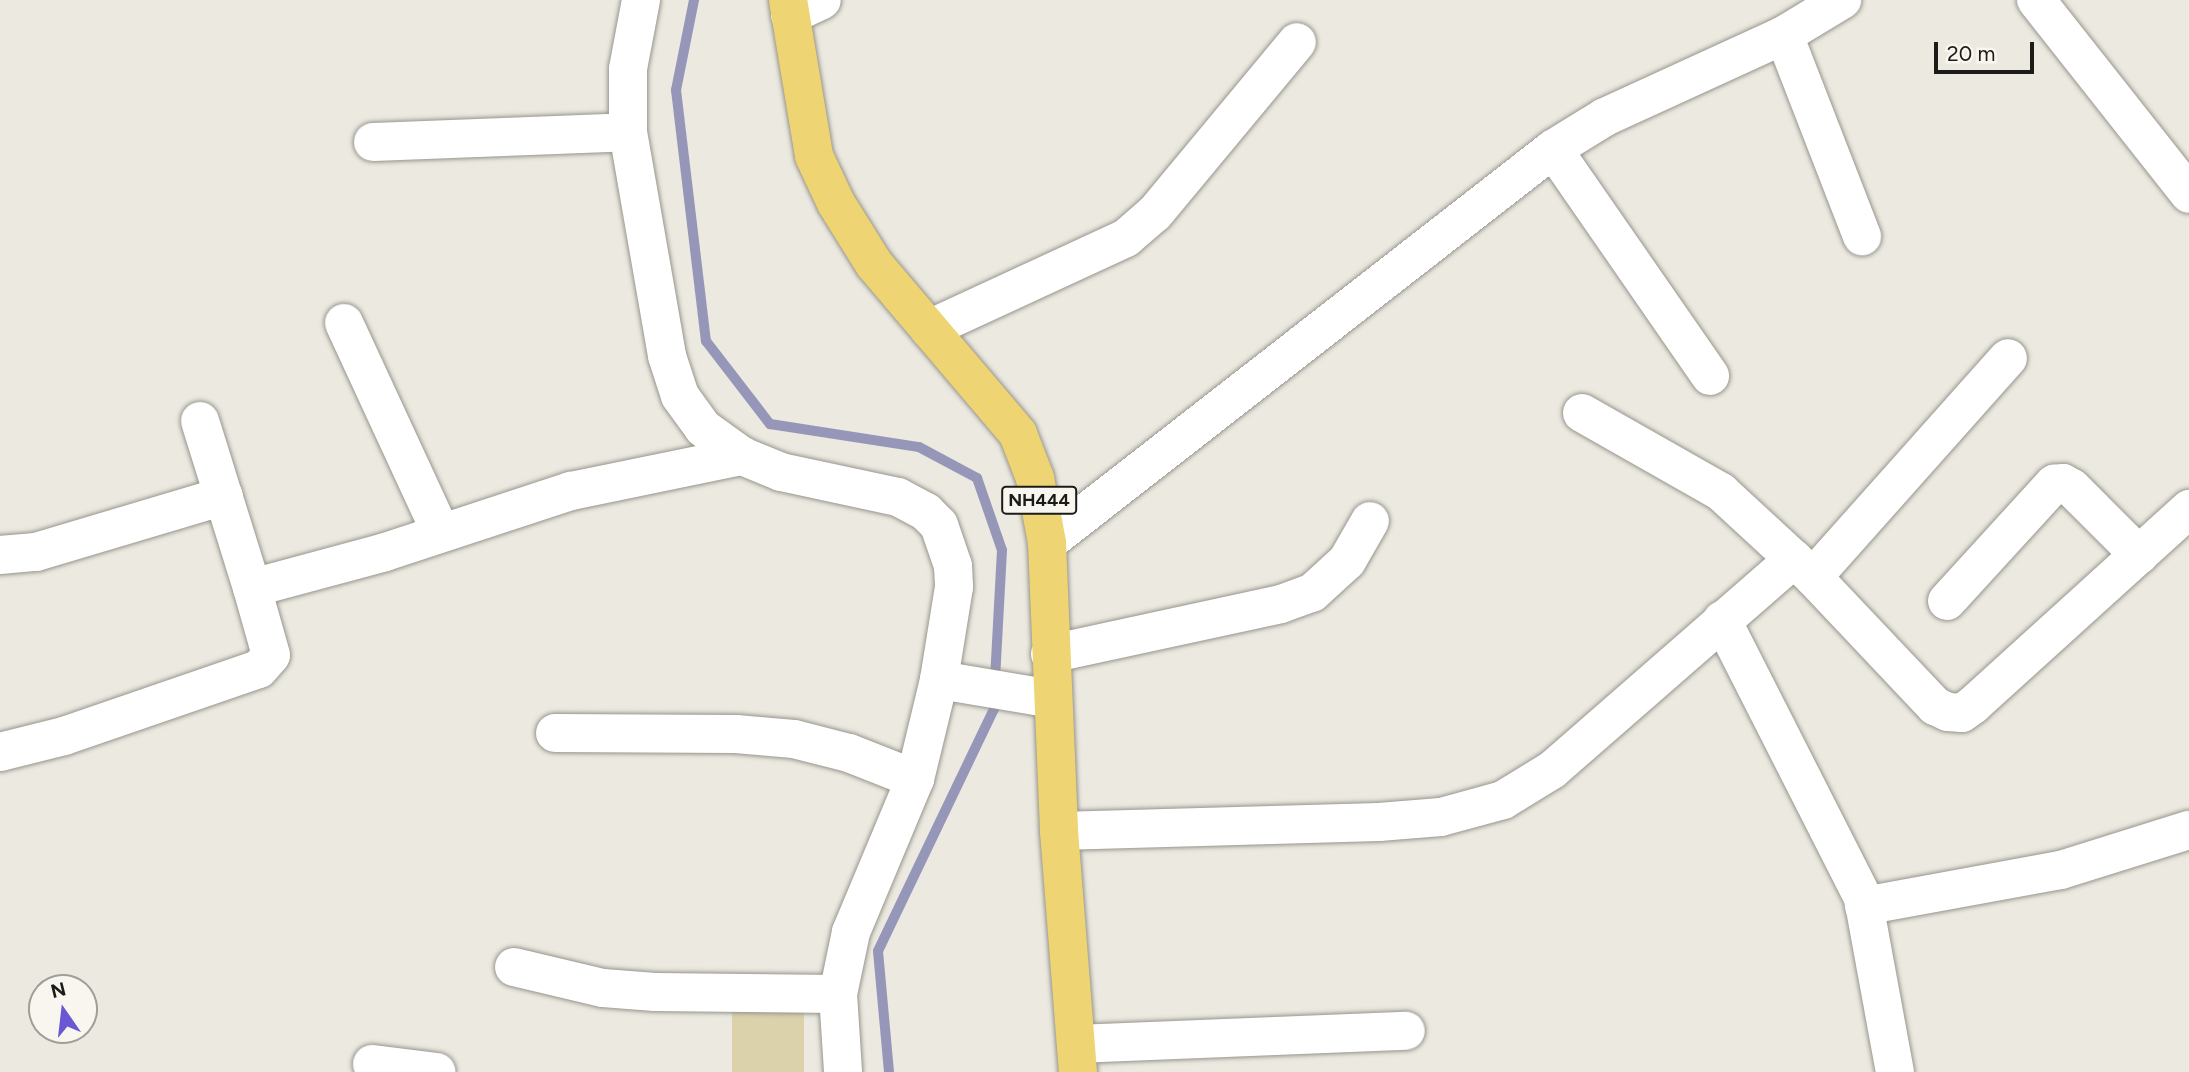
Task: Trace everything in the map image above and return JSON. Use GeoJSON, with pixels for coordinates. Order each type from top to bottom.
{"type":"FeatureCollection","features":[{"type":"Feature","properties":{"kind":"highway","name":"NH444"},"geometry":{"type":"LineString","coordinates":[[800,5],[802,103],[825,180],[874,264],[1018,434],[1035,478],[1047,542],[1059,831],[1077,1058]]}},
{"type":"Feature","properties":{"kind":"street"},"geometry":{"type":"LineString","coordinates":[[640,0],[628,69],[628,132],[664,344],[680,396],[703,428],[742,456],[781,472],[898,497],[939,525],[953,566],[954,587],[945,682],[915,779],[851,932],[838,994],[843,1072]]}},
{"type":"Feature","properties":{"kind":"street"},"geometry":{"type":"LineString","coordinates":[[1047,542],[1553,149],[1605,117],[1784,35],[1842,0]]}},
{"type":"Feature","properties":{"kind":"street"},"geometry":{"type":"LineString","coordinates":[[2036,0],[2189,194]]}},
{"type":"Feature","properties":{"kind":"street"},"geometry":{"type":"LineString","coordinates":[[1784,35],[1862,236]]}},
{"type":"Feature","properties":{"kind":"street"},"geometry":{"type":"LineString","coordinates":[[929,329],[1126,238],[1155,214],[1297,42]]}},
{"type":"Feature","properties":{"kind":"street"},"geometry":{"type":"LineString","coordinates":[[373,142],[628,132]]}},
{"type":"Feature","properties":{"kind":"street"},"geometry":{"type":"LineString","coordinates":[[1553,149],[1710,376]]}},
{"type":"Feature","properties":{"kind":"street"},"geometry":{"type":"LineString","coordinates":[[344,323],[441,533]]}},
{"type":"Feature","properties":{"kind":"street"},"geometry":{"type":"LineString","coordinates":[[1059,831],[1379,822],[1441,817],[1503,800],[1552,770],[1722,620],[1803,568],[2008,358]]}},
{"type":"Feature","properties":{"kind":"street"},"geometry":{"type":"LineString","coordinates":[[1582,413],[1721,492],[1803,568],[1936,706],[1962,713],[2189,509]]}},
{"type":"Feature","properties":{"kind":"street"},"geometry":{"type":"LineString","coordinates":[[0,752],[64,736],[258,669],[271,654],[200,421]]}},
{"type":"Feature","properties":{"kind":"street"},"geometry":{"type":"LineString","coordinates":[[252,588],[441,533],[570,491],[742,456]]}},
{"type":"Feature","properties":{"kind":"street"},"geometry":{"type":"LineString","coordinates":[[1948,601],[2054,484],[2063,482],[2072,488],[2139,555]]}},
{"type":"Feature","properties":{"kind":"street"},"geometry":{"type":"LineString","coordinates":[[0,555],[36,552],[223,496]]}},
{"type":"Feature","properties":{"kind":"street"},"geometry":{"type":"LineString","coordinates":[[1050,654],[1281,604],[1312,593],[1347,561],[1370,521]]}},
{"type":"Feature","properties":{"kind":"street"},"geometry":{"type":"LineString","coordinates":[[1722,620],[1840,847],[1864,906],[1895,1072]]}},
{"type":"Feature","properties":{"kind":"street"},"geometry":{"type":"LineString","coordinates":[[945,682],[1052,699]]}},
{"type":"Feature","properties":{"kind":"street"},"geometry":{"type":"LineString","coordinates":[[555,733],[737,734],[794,739],[849,753],[915,779]]}},
{"type":"Feature","properties":{"kind":"street"},"geometry":{"type":"LineString","coordinates":[[1864,906],[2060,870],[2189,830]]}},
{"type":"Feature","properties":{"kind":"street"},"geometry":{"type":"LineString","coordinates":[[514,967],[603,988],[655,992],[838,994]]}},
{"type":"Feature","properties":{"kind":"street"},"geometry":{"type":"LineString","coordinates":[[1077,1058],[1406,1031]]}},
{"type":"Feature","properties":{"kind":"street"},"geometry":{"type":"LineString","coordinates":[[372,1064],[437,1072]]}},
{"type":"Feature","properties":{"kind":"building"},"geometry":{"type":"Polygon","coordinates":[[[732,1000],[804,1000],[804,1072],[732,1072],[732,1000]]]}},
{"type":"Feature","properties":{"kind":"waterway"},"geometry":{"type":"LineString","coordinates":[[694,0],[676,90],[706,341],[770,424],[919,447],[977,478],[1002,550],[995,681]]}},
{"type":"Feature","properties":{"kind":"waterway"},"geometry":{"type":"LineString","coordinates":[[889,1072],[878,951],[994,709],[994,697]]}}]}
